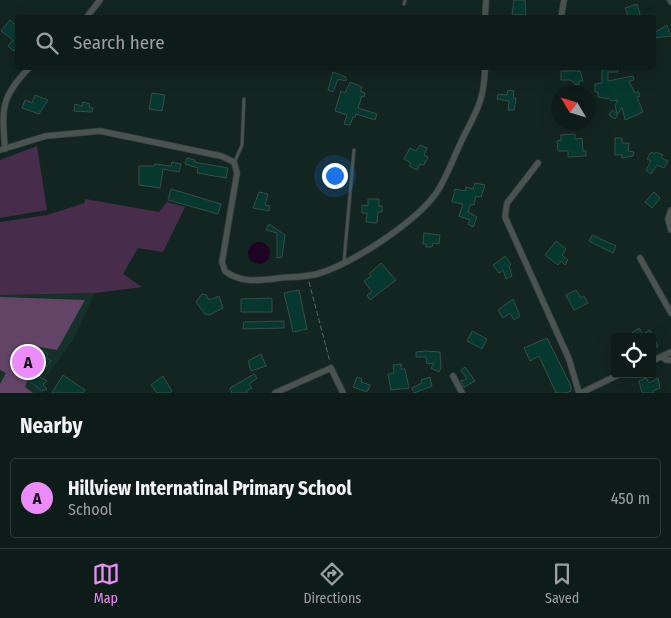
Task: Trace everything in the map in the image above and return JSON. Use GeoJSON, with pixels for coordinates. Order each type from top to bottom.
{"type":"FeatureCollection","features":[{"type":"Feature","properties":{"kind":"street"},"geometry":{"type":"LineString","coordinates":[[88,15],[100,0]]}},
{"type":"Feature","properties":{"kind":"street"},"geometry":{"type":"LineString","coordinates":[[485,15],[486,0]]}},
{"type":"Feature","properties":{"kind":"street"},"geometry":{"type":"LineString","coordinates":[[562,15],[564,0]]}},
{"type":"Feature","properties":{"kind":"street"},"geometry":{"type":"LineString","coordinates":[[27,70],[14,83],[5,101],[2,118],[3,150],[46,136],[100,131],[221,156],[234,162],[237,168],[235,186],[222,262],[225,271],[231,276],[242,280],[317,274],[344,262],[400,228],[428,203],[440,188],[482,98],[485,70]]}},
{"type":"Feature","properties":{"kind":"street"},"geometry":{"type":"LineString","coordinates":[[538,164],[507,203],[505,217],[570,359],[580,393],[612,378]]}},
{"type":"Feature","properties":{"kind":"street"},"geometry":{"type":"LineString","coordinates":[[671,210],[668,219],[671,230]]}},
{"type":"Feature","properties":{"kind":"street"},"geometry":{"type":"LineString","coordinates":[[640,258],[671,313]]}},
{"type":"Feature","properties":{"kind":"street"},"geometry":{"type":"LineString","coordinates":[[656,359],[671,352]]}},
{"type":"Feature","properties":{"kind":"street"},"geometry":{"type":"LineString","coordinates":[[662,357],[666,360],[671,360]]}},
{"type":"Feature","properties":{"kind":"street"},"geometry":{"type":"LineString","coordinates":[[275,393],[332,368],[343,393]]}},
{"type":"Feature","properties":{"kind":"street"},"geometry":{"type":"LineString","coordinates":[[453,376],[462,393]]}},
{"type":"Feature","properties":{"kind":"lane"},"geometry":{"type":"LineString","coordinates":[[404,4],[405,0]]}},
{"type":"Feature","properties":{"kind":"lane"},"geometry":{"type":"LineString","coordinates":[[234,162],[242,145],[244,99]]}},
{"type":"Feature","properties":{"kind":"lane"},"geometry":{"type":"LineString","coordinates":[[344,262],[354,150]]}},
{"type":"Feature","properties":{"kind":"path"},"geometry":{"type":"LineString","coordinates":[[308,276],[312,301],[332,368]]}},
{"type":"Feature","properties":{"kind":"shaded area"},"geometry":{"type":"Polygon","coordinates":[[[37,146],[47,210],[0,218],[0,160],[37,146]]]}},
{"type":"Feature","properties":{"kind":"shaded area"},"geometry":{"type":"Polygon","coordinates":[[[85,199],[159,212],[167,202],[185,207],[163,252],[138,248],[123,274],[142,287],[95,293],[0,295],[0,222],[47,215],[85,203],[85,199]]]}},
{"type":"Feature","properties":{"kind":"shaded area"},"geometry":{"type":"Polygon","coordinates":[[[259,242],[267,245],[270,253],[267,261],[259,264],[251,261],[248,253],[251,245],[259,242]]]}},
{"type":"Feature","properties":{"kind":"shaded area"},"geometry":{"type":"Polygon","coordinates":[[[95,293],[73,340],[41,384],[47,389],[41,393],[0,393],[0,295],[95,293]]]}},
{"type":"Feature","properties":{"kind":"shaded area"},"geometry":{"type":"Polygon","coordinates":[[[0,297],[85,300],[57,350],[28,345],[17,363],[30,375],[25,387],[33,393],[0,393],[0,384],[6,373],[0,370],[0,297]]]}},
{"type":"Feature","properties":{"kind":"building"},"geometry":{"type":"Polygon","coordinates":[[[514,0],[525,0],[526,15],[512,14],[514,0]]]}},
{"type":"Feature","properties":{"kind":"building"},"geometry":{"type":"Polygon","coordinates":[[[637,4],[640,15],[628,15],[625,8],[637,4]]]}},
{"type":"Feature","properties":{"kind":"building"},"geometry":{"type":"Polygon","coordinates":[[[10,20],[15,24],[14,51],[8,46],[13,40],[1,31],[10,20]]]}},
{"type":"Feature","properties":{"kind":"building"},"geometry":{"type":"Polygon","coordinates":[[[667,25],[671,36],[656,38],[656,32],[667,25]]]}},
{"type":"Feature","properties":{"kind":"building"},"geometry":{"type":"Polygon","coordinates":[[[602,70],[618,70],[618,72],[608,72],[608,81],[633,76],[634,80],[629,81],[635,93],[638,91],[640,96],[637,97],[643,112],[625,120],[622,107],[615,119],[609,115],[612,110],[617,114],[615,105],[618,100],[611,101],[610,99],[598,97],[595,84],[602,83],[602,70]]]}},
{"type":"Feature","properties":{"kind":"building"},"geometry":{"type":"Polygon","coordinates":[[[561,71],[580,71],[583,81],[579,81],[579,85],[574,84],[570,80],[561,80],[561,71]]]}},
{"type":"Feature","properties":{"kind":"building"},"geometry":{"type":"Polygon","coordinates":[[[333,72],[346,77],[346,81],[338,79],[333,92],[328,90],[333,72]]]}},
{"type":"Feature","properties":{"kind":"building"},"geometry":{"type":"Polygon","coordinates":[[[350,82],[362,87],[360,91],[365,93],[358,108],[377,114],[375,120],[356,114],[350,125],[344,124],[347,115],[335,111],[341,91],[345,93],[350,82]]]}},
{"type":"Feature","properties":{"kind":"building"},"geometry":{"type":"Polygon","coordinates":[[[508,90],[514,91],[513,98],[516,98],[514,110],[508,110],[509,101],[497,99],[498,94],[507,95],[508,90]]]}},
{"type":"Feature","properties":{"kind":"building"},"geometry":{"type":"Polygon","coordinates":[[[152,93],[165,95],[162,111],[149,109],[152,93]]]}},
{"type":"Feature","properties":{"kind":"building"},"geometry":{"type":"Polygon","coordinates":[[[35,95],[48,100],[39,114],[22,108],[25,100],[32,103],[35,95]]]}},
{"type":"Feature","properties":{"kind":"building"},"geometry":{"type":"Polygon","coordinates":[[[83,102],[90,104],[89,107],[93,108],[92,112],[74,111],[75,104],[82,106],[83,102]]]}},
{"type":"Feature","properties":{"kind":"building"},"geometry":{"type":"Polygon","coordinates":[[[575,134],[575,139],[582,138],[583,151],[586,151],[586,156],[568,157],[568,151],[558,151],[557,141],[561,140],[561,135],[575,134]]]}},
{"type":"Feature","properties":{"kind":"building"},"geometry":{"type":"Polygon","coordinates":[[[615,138],[622,138],[622,143],[629,143],[628,151],[634,152],[633,156],[622,158],[622,155],[615,155],[615,138]]]}},
{"type":"Feature","properties":{"kind":"building"},"geometry":{"type":"Polygon","coordinates":[[[420,145],[427,148],[424,155],[428,157],[424,165],[420,164],[417,170],[409,166],[411,163],[404,159],[410,148],[416,151],[420,145]]]}},
{"type":"Feature","properties":{"kind":"building"},"geometry":{"type":"Polygon","coordinates":[[[651,152],[663,155],[661,158],[668,161],[664,168],[657,165],[651,174],[646,170],[651,161],[647,159],[651,152]]]}},
{"type":"Feature","properties":{"kind":"building"},"geometry":{"type":"Polygon","coordinates":[[[187,158],[195,160],[194,162],[228,168],[226,178],[197,173],[198,168],[185,164],[187,158]]]}},
{"type":"Feature","properties":{"kind":"building"},"geometry":{"type":"Polygon","coordinates":[[[172,162],[181,164],[179,172],[163,169],[160,188],[139,185],[139,166],[154,166],[155,164],[171,166],[172,162]]]}},
{"type":"Feature","properties":{"kind":"building"},"geometry":{"type":"Polygon","coordinates":[[[475,183],[485,185],[481,197],[476,196],[474,205],[471,204],[468,212],[477,217],[473,227],[468,224],[470,220],[459,216],[463,204],[452,202],[455,189],[465,191],[466,187],[473,189],[475,183]]]}},
{"type":"Feature","properties":{"kind":"building"},"geometry":{"type":"Polygon","coordinates":[[[171,189],[221,204],[218,214],[168,200],[171,189]]]}},
{"type":"Feature","properties":{"kind":"building"},"geometry":{"type":"Polygon","coordinates":[[[259,192],[268,194],[265,205],[270,206],[269,211],[253,208],[259,192]]]}},
{"type":"Feature","properties":{"kind":"building"},"geometry":{"type":"Polygon","coordinates":[[[654,192],[660,198],[652,208],[645,202],[654,192]]]}},
{"type":"Feature","properties":{"kind":"building"},"geometry":{"type":"Polygon","coordinates":[[[368,199],[379,199],[379,206],[382,206],[382,212],[378,212],[377,223],[366,222],[367,213],[362,213],[362,205],[368,206],[368,199]]]}},
{"type":"Feature","properties":{"kind":"building"},"geometry":{"type":"Polygon","coordinates":[[[269,224],[285,235],[282,257],[277,258],[277,233],[266,230],[269,224]]]}},
{"type":"Feature","properties":{"kind":"building"},"geometry":{"type":"Polygon","coordinates":[[[424,233],[440,235],[439,244],[433,243],[432,247],[426,247],[426,244],[423,244],[424,233]]]}},
{"type":"Feature","properties":{"kind":"building"},"geometry":{"type":"Polygon","coordinates":[[[592,235],[616,246],[613,253],[589,241],[592,235]]]}},
{"type":"Feature","properties":{"kind":"building"},"geometry":{"type":"Polygon","coordinates":[[[556,241],[566,249],[562,255],[568,260],[565,265],[561,261],[558,265],[545,255],[556,241]]]}},
{"type":"Feature","properties":{"kind":"building"},"geometry":{"type":"Polygon","coordinates":[[[505,256],[511,264],[509,266],[512,276],[506,279],[503,270],[499,273],[493,265],[505,256]]]}},
{"type":"Feature","properties":{"kind":"building"},"geometry":{"type":"Polygon","coordinates":[[[381,263],[396,280],[370,300],[367,295],[372,292],[364,281],[371,276],[369,274],[381,263]]]}},
{"type":"Feature","properties":{"kind":"building"},"geometry":{"type":"Polygon","coordinates":[[[299,290],[307,329],[293,332],[284,293],[299,290]]]}},
{"type":"Feature","properties":{"kind":"building"},"geometry":{"type":"Polygon","coordinates":[[[576,290],[581,298],[584,296],[588,303],[574,310],[566,295],[576,290]]]}},
{"type":"Feature","properties":{"kind":"building"},"geometry":{"type":"Polygon","coordinates":[[[202,294],[206,295],[209,300],[219,296],[223,308],[209,315],[205,314],[196,302],[202,294]]]}},
{"type":"Feature","properties":{"kind":"building"},"geometry":{"type":"Polygon","coordinates":[[[241,299],[272,299],[272,312],[241,312],[241,299]]]}},
{"type":"Feature","properties":{"kind":"building"},"geometry":{"type":"Polygon","coordinates":[[[513,299],[520,316],[514,320],[510,313],[503,318],[498,310],[513,299]]]}},
{"type":"Feature","properties":{"kind":"building"},"geometry":{"type":"Polygon","coordinates":[[[284,321],[284,328],[243,329],[244,322],[284,321]]]}},
{"type":"Feature","properties":{"kind":"building"},"geometry":{"type":"Polygon","coordinates":[[[639,328],[642,333],[632,333],[639,328]]]}},
{"type":"Feature","properties":{"kind":"building"},"geometry":{"type":"Polygon","coordinates":[[[472,331],[487,339],[482,349],[467,341],[472,331]]]}},
{"type":"Feature","properties":{"kind":"building"},"geometry":{"type":"Polygon","coordinates":[[[547,338],[571,386],[571,391],[566,393],[556,393],[539,356],[530,361],[524,348],[547,338]]]}},
{"type":"Feature","properties":{"kind":"building"},"geometry":{"type":"Polygon","coordinates":[[[43,350],[48,354],[46,357],[51,361],[46,367],[40,363],[36,369],[29,364],[38,351],[41,352],[43,350]]]}},
{"type":"Feature","properties":{"kind":"building"},"geometry":{"type":"Polygon","coordinates":[[[416,352],[440,352],[441,368],[439,372],[431,368],[434,363],[427,364],[426,357],[416,357],[416,352]]]}},
{"type":"Feature","properties":{"kind":"building"},"geometry":{"type":"Polygon","coordinates":[[[261,354],[266,366],[251,371],[248,361],[261,354]]]}},
{"type":"Feature","properties":{"kind":"building"},"geometry":{"type":"Polygon","coordinates":[[[401,364],[401,369],[405,369],[409,388],[391,390],[388,374],[394,373],[393,365],[401,364]]]}},
{"type":"Feature","properties":{"kind":"building"},"geometry":{"type":"Polygon","coordinates":[[[465,367],[475,381],[464,387],[461,381],[467,379],[461,370],[465,367]]]}},
{"type":"Feature","properties":{"kind":"building"},"geometry":{"type":"Polygon","coordinates":[[[34,374],[47,381],[43,385],[47,389],[42,391],[29,381],[34,374]]]}},
{"type":"Feature","properties":{"kind":"building"},"geometry":{"type":"Polygon","coordinates":[[[254,374],[257,378],[249,384],[252,388],[246,391],[247,393],[232,393],[230,388],[254,374]]]}},
{"type":"Feature","properties":{"kind":"building"},"geometry":{"type":"Polygon","coordinates":[[[63,375],[85,390],[83,393],[52,393],[63,375]]]}},
{"type":"Feature","properties":{"kind":"building"},"geometry":{"type":"Polygon","coordinates":[[[163,376],[172,391],[170,393],[157,393],[151,385],[163,376]]]}},
{"type":"Feature","properties":{"kind":"building"},"geometry":{"type":"Polygon","coordinates":[[[357,377],[362,379],[361,382],[370,385],[367,392],[353,387],[357,377]]]}},
{"type":"Feature","properties":{"kind":"building"},"geometry":{"type":"Polygon","coordinates":[[[430,377],[432,386],[414,393],[412,388],[422,383],[421,380],[430,377]]]}},
{"type":"Feature","properties":{"kind":"building"},"geometry":{"type":"Polygon","coordinates":[[[646,378],[649,383],[658,378],[660,388],[653,391],[654,393],[642,393],[639,381],[646,378]]]}},
{"type":"Feature","properties":{"kind":"place","name":"Hillview Internatinal Primary School"},"geometry":{"type":"Point","coordinates":[28,362]}}]}
